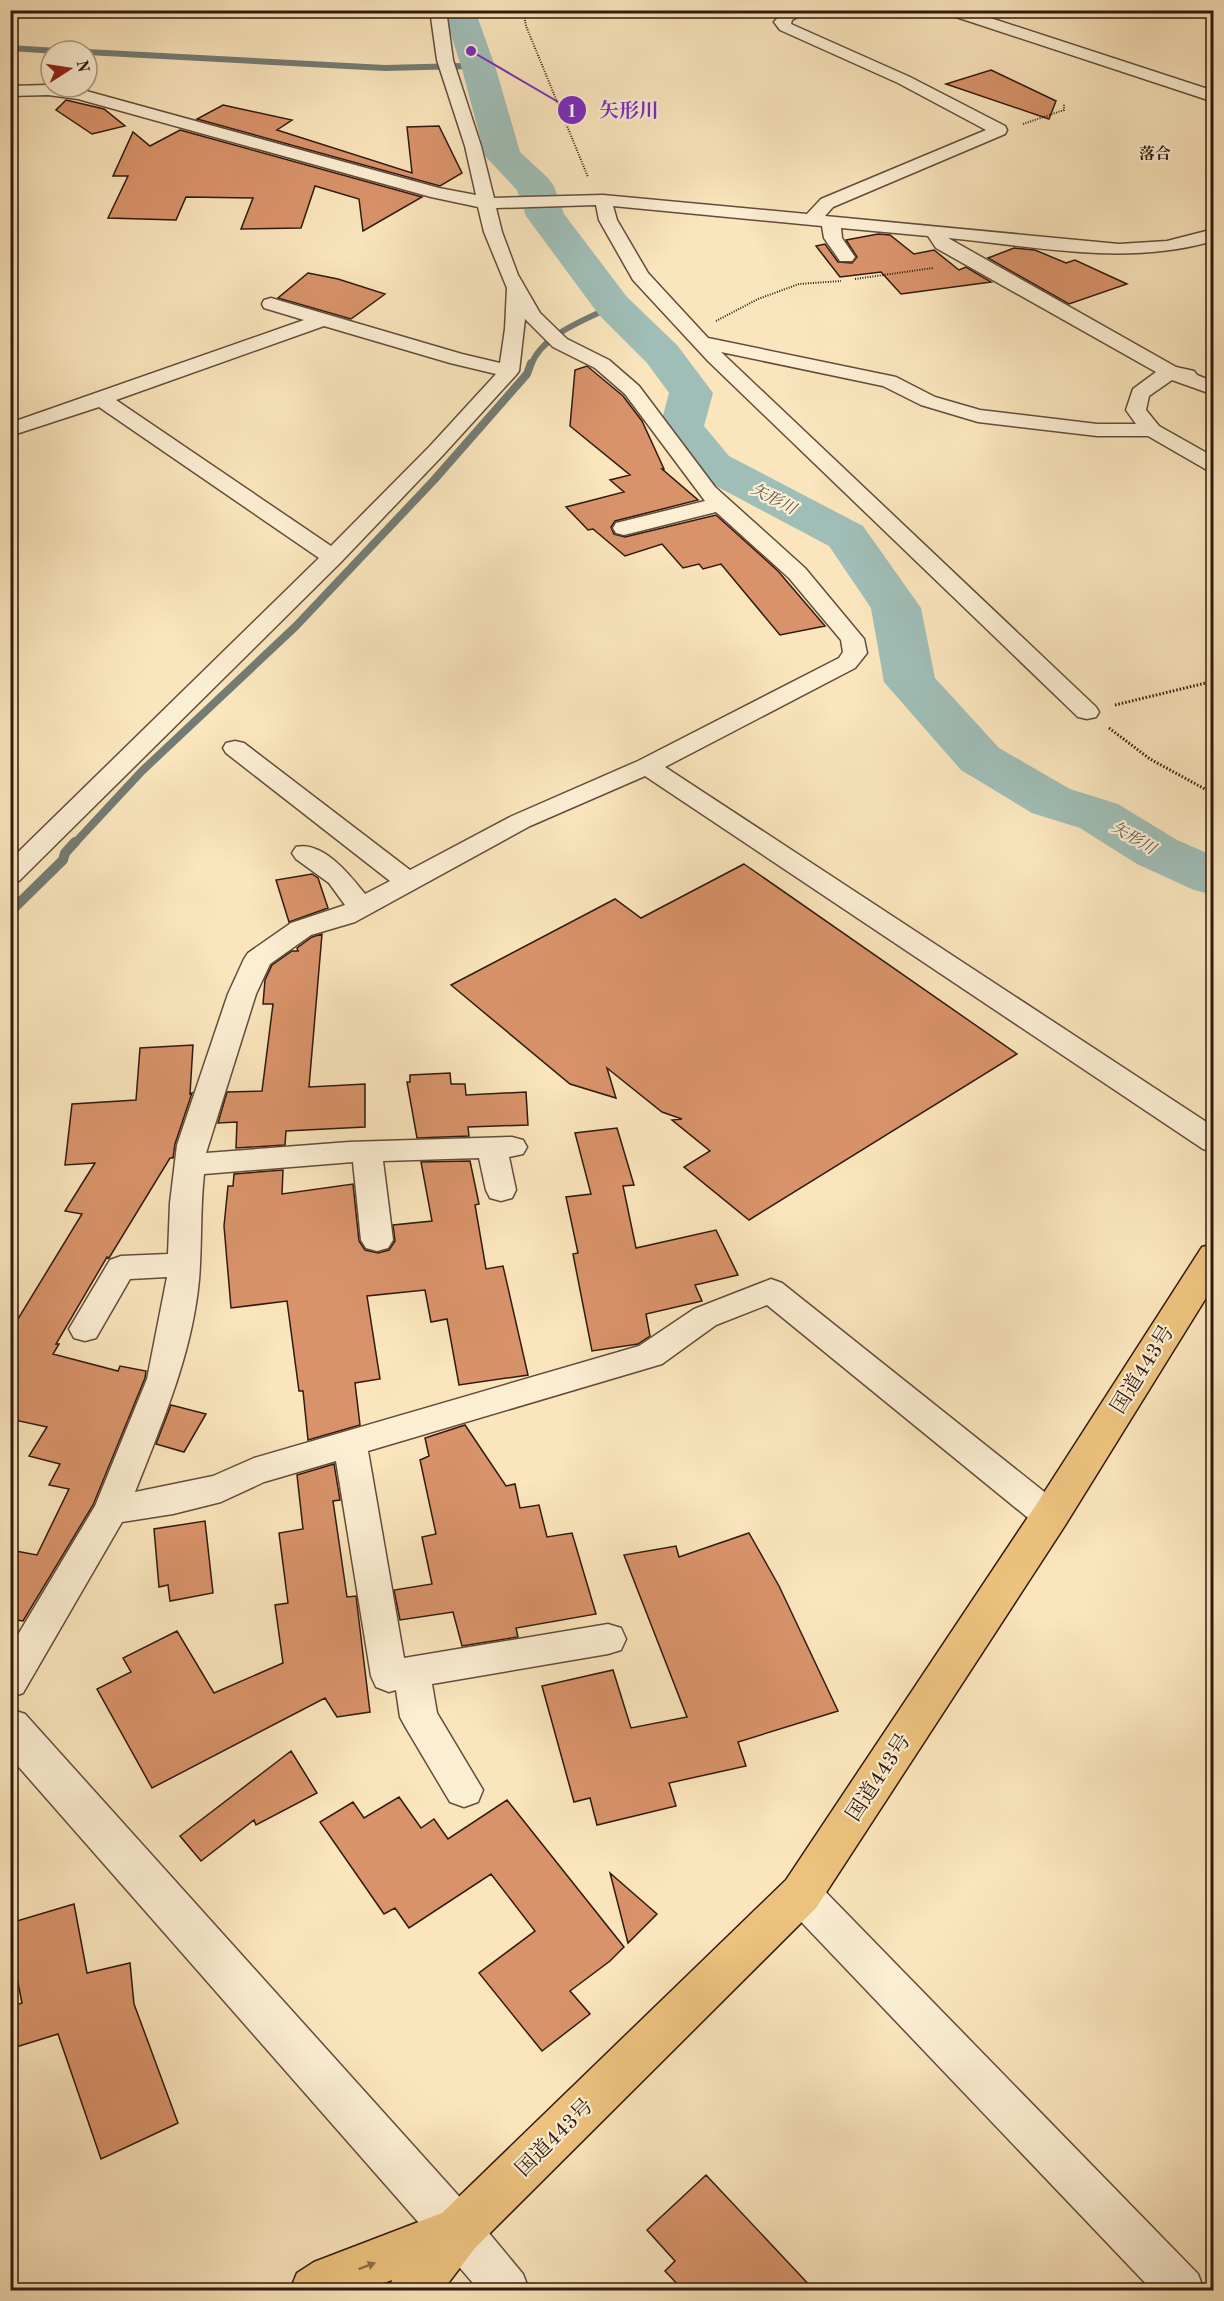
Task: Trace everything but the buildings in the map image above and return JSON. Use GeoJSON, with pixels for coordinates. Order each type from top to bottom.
{"type":"FeatureCollection","features":[{"type":"Feature","properties":{"kind":"highway","name":"国道443号"},"geometry":{"type":"LineString","coordinates":[[413,2290],[458,2231],[801,1894],[1050,1516],[1214,1256]]}},
{"type":"Feature","properties":{"kind":"highway","name":"国道443号"},"geometry":{"type":"LineString","coordinates":[[314,2290],[331,2279],[458,2231]]}},
{"type":"Feature","properties":{"kind":"street"},"geometry":{"type":"LineString","coordinates":[[10,1682],[111,1510],[163,1379],[183,1281],[185,1203],[192,1145],[242,994],[258,960],[301,929],[345,916],[521,820],[647,766],[847,663],[855,653],[852,639],[797,573],[707,492],[632,390],[602,364],[560,343],[532,316],[516,288],[493,232],[494,203],[445,60],[438,10]]}},
{"type":"Feature","properties":{"kind":"street"},"geometry":{"type":"LineString","coordinates":[[804,10],[787,17],[782,22],[785,27],[904,80],[999,130]]}},
{"type":"Feature","properties":{"kind":"street"},"geometry":{"type":"LineString","coordinates":[[949,10],[1214,97]]}},
{"type":"Feature","properties":{"kind":"street"},"geometry":{"type":"LineString","coordinates":[[10,91],[48,90],[79,94],[437,193],[494,203],[599,204],[810,220],[1119,249],[1150,249],[1198,240],[1214,234]]}},
{"type":"Feature","properties":{"kind":"street"},"geometry":{"type":"LineString","coordinates":[[810,220],[827,203],[999,130]]}},
{"type":"Feature","properties":{"kind":"street"},"geometry":{"type":"LineString","coordinates":[[599,204],[650,221]]}},
{"type":"Feature","properties":{"kind":"street"},"geometry":{"type":"LineString","coordinates":[[599,204],[639,276],[699,339],[1087,712]]}},
{"type":"Feature","properties":{"kind":"street"},"geometry":{"type":"LineString","coordinates":[[831,223],[833,238],[846,257]]}},
{"type":"Feature","properties":{"kind":"street"},"geometry":{"type":"LineString","coordinates":[[935,232],[942,244],[1170,372],[1214,389]]}},
{"type":"Feature","properties":{"kind":"street"},"geometry":{"type":"LineString","coordinates":[[10,875],[333,556],[437,450],[509,371],[515,329],[516,288]]}},
{"type":"Feature","properties":{"kind":"street"},"geometry":{"type":"LineString","coordinates":[[271,304],[457,359],[509,371]]}},
{"type":"Feature","properties":{"kind":"street"},"geometry":{"type":"LineString","coordinates":[[10,430],[325,319]]}},
{"type":"Feature","properties":{"kind":"street"},"geometry":{"type":"LineString","coordinates":[[699,339],[889,381],[928,401],[978,416],[1097,430],[1152,430]]}},
{"type":"Feature","properties":{"kind":"street"},"geometry":{"type":"LineString","coordinates":[[1214,371],[1195,376],[1170,372],[1140,393],[1136,410],[1152,430],[1214,466]]}},
{"type":"Feature","properties":{"kind":"street"},"geometry":{"type":"LineString","coordinates":[[101,399],[333,556]]}},
{"type":"Feature","properties":{"kind":"street"},"geometry":{"type":"LineString","coordinates":[[624,528],[721,504]]}},
{"type":"Feature","properties":{"kind":"street"},"geometry":{"type":"LineString","coordinates":[[235,748],[408,882]]}},
{"type":"Feature","properties":{"kind":"street"},"geometry":{"type":"LineString","coordinates":[[647,766],[1214,1142]]}},
{"type":"Feature","properties":{"kind":"street"},"geometry":{"type":"LineString","coordinates":[[305,854],[338,877],[361,908]]}},
{"type":"Feature","properties":{"kind":"street"},"geometry":{"type":"LineString","coordinates":[[189,1165],[367,1152],[502,1147],[501,1190]]}},
{"type":"Feature","properties":{"kind":"street"},"geometry":{"type":"LineString","coordinates":[[367,1152],[377,1240]]}},
{"type":"Feature","properties":{"kind":"street"},"geometry":{"type":"LineString","coordinates":[[85,1329],[122,1268],[183,1264]]}},
{"type":"Feature","properties":{"kind":"street"},"geometry":{"type":"LineString","coordinates":[[111,1510],[174,1500],[221,1488],[254,1472],[650,1355],[705,1317],[771,1291],[1050,1516]]}},
{"type":"Feature","properties":{"kind":"street"},"geometry":{"type":"LineString","coordinates":[[350,1445],[389,1676],[608,1639]]}},
{"type":"Feature","properties":{"kind":"street"},"geometry":{"type":"LineString","coordinates":[[412,1672],[419,1717],[464,1790]]}},
{"type":"Feature","properties":{"kind":"street"},"geometry":{"type":"LineString","coordinates":[[10,1727],[458,2231],[507,2290]]}},
{"type":"Feature","properties":{"kind":"street"},"geometry":{"type":"LineString","coordinates":[[801,1894],[1182,2290]]}},
{"type":"Feature","properties":{"kind":"path"},"geometry":{"type":"LineString","coordinates":[[523,10],[526,26],[599,204]]}},
{"type":"Feature","properties":{"kind":"path"},"geometry":{"type":"LineString","coordinates":[[999,130],[1064,110],[1064,104]]}},
{"type":"Feature","properties":{"kind":"path"},"geometry":{"type":"LineString","coordinates":[[699,339],[713,323],[758,299],[799,284],[838,282],[972,260]]}},
{"type":"Feature","properties":{"kind":"path"},"geometry":{"type":"LineString","coordinates":[[1087,712],[1214,681]]}},
{"type":"Feature","properties":{"kind":"path"},"geometry":{"type":"LineString","coordinates":[[1087,712],[1150,759],[1214,794]]}},
{"type":"Feature","properties":{"kind":"waterway","name":"矢形川"},"geometry":{"type":"LineString","coordinates":[[459,10],[479,69],[503,156],[535,186],[545,216],[613,306],[662,354],[691,393],[682,427],[713,466],[846,536],[896,608],[910,682],[980,759],[1051,801],[1099,816],[1157,852],[1214,878]]}},
{"type":"Feature","properties":{"kind":"waterway"},"geometry":{"type":"LineString","coordinates":[[10,48],[39,50]]}},
{"type":"Feature","properties":{"kind":"waterway"},"geometry":{"type":"LineString","coordinates":[[99,53],[385,68],[463,66],[479,69]]}},
{"type":"Feature","properties":{"kind":"waterway"},"geometry":{"type":"LineString","coordinates":[[531,365],[537,354],[555,336],[613,306]]}},
{"type":"Feature","properties":{"kind":"waterway"},"geometry":{"type":"LineString","coordinates":[[74,844],[142,771],[296,626],[434,480],[527,374],[531,363]]}},
{"type":"Feature","properties":{"kind":"waterway"},"geometry":{"type":"LineString","coordinates":[[10,912],[63,860],[65,853],[75,842]]}},
{"type":"Feature","properties":{"kind":"place","name":"矢形川"},"geometry":{"type":"Point","coordinates":[471,51]}},
{"type":"Feature","properties":{"kind":"district","name":"落合"},"geometry":{"type":"Point","coordinates":[1155,153]}}]}
